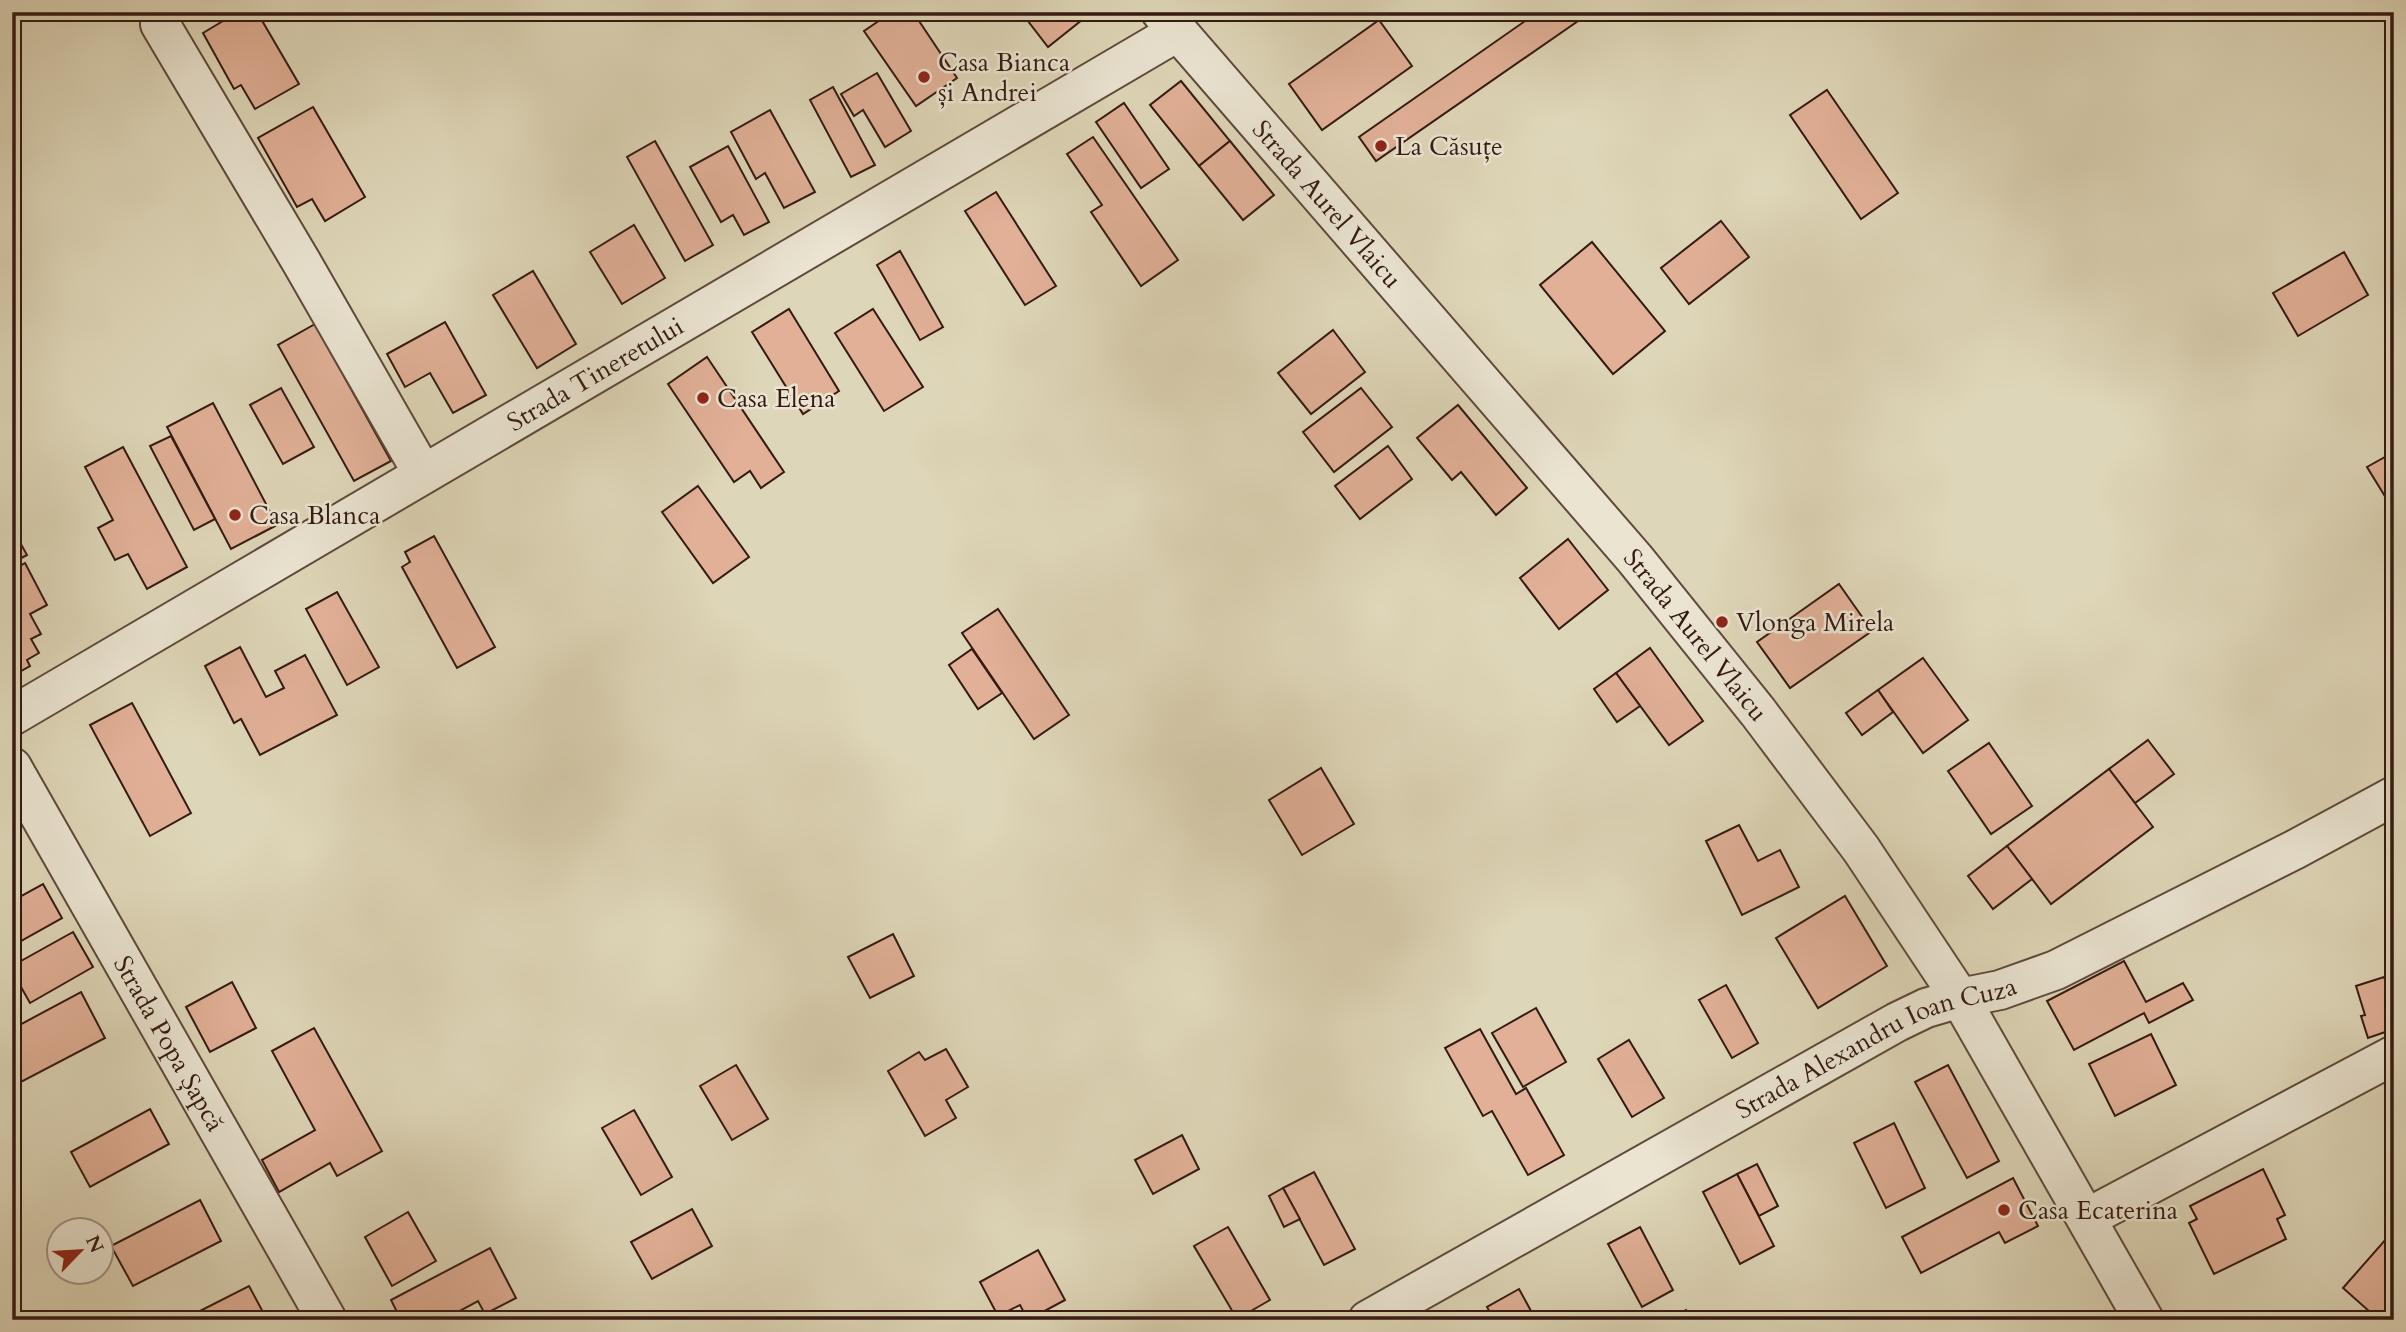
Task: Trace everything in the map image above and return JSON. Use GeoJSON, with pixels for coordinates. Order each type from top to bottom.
{"type":"FeatureCollection","features":[{"type":"Feature","properties":{"kind":"street","name":"Strada Tineretului"},"geometry":{"type":"LineString","coordinates":[[12,716],[423,474],[1169,22]]}},
{"type":"Feature","properties":{"kind":"street","name":"Strada Aurel Vlaicu"},"geometry":{"type":"LineString","coordinates":[[1169,22],[1626,549],[1758,712],[1861,849],[1960,998],[2144,1320]]}},
{"type":"Feature","properties":{"kind":"street"},"geometry":{"type":"LineString","coordinates":[[160,24],[423,474]]}},
{"type":"Feature","properties":{"kind":"street","name":"Strada Popa Șapcă"},"geometry":{"type":"LineString","coordinates":[[12,767],[327,1320]]}},
{"type":"Feature","properties":{"kind":"street","name":"Strada Alexandru Ioan Cuza"},"geometry":{"type":"LineString","coordinates":[[1368,1320],[1898,1022],[1926,1009],[1960,998],[2000,990],[2056,970],[2294,850],[2394,796]]}},
{"type":"Feature","properties":{"kind":"street"},"geometry":{"type":"LineString","coordinates":[[2087,1218],[2394,1055]]}},
{"type":"Feature","properties":{"kind":"path"},"geometry":{"type":"LineString","coordinates":[[2394,195],[2390,205],[2391,228],[2394,232]]}},
{"type":"Feature","properties":{"kind":"building"},"geometry":{"type":"Polygon","coordinates":[[[238,12],[257,12],[299,84],[255,109],[241,85],[234,89],[203,33],[238,12]]]}},
{"type":"Feature","properties":{"kind":"building"},"geometry":{"type":"Polygon","coordinates":[[[892,12],[913,12],[957,78],[916,106],[864,31],[892,12]]]}},
{"type":"Feature","properties":{"kind":"building"},"geometry":{"type":"Polygon","coordinates":[[[1021,12],[1092,12],[1048,47],[1021,12]]]}},
{"type":"Feature","properties":{"kind":"building"},"geometry":{"type":"Polygon","coordinates":[[[1538,12],[1591,12],[1376,161],[1359,137],[1538,12]]]}},
{"type":"Feature","properties":{"kind":"building"},"geometry":{"type":"Polygon","coordinates":[[[1379,20],[1412,66],[1322,130],[1289,84],[1379,20]]]}},
{"type":"Feature","properties":{"kind":"building"},"geometry":{"type":"Polygon","coordinates":[[[877,73],[911,131],[885,147],[863,110],[854,116],[841,94],[877,73]]]}},
{"type":"Feature","properties":{"kind":"building"},"geometry":{"type":"Polygon","coordinates":[[[1181,81],[1230,141],[1199,166],[1150,105],[1181,81]]]}},
{"type":"Feature","properties":{"kind":"building"},"geometry":{"type":"Polygon","coordinates":[[[833,87],[875,165],[851,177],[810,100],[833,87]]]}},
{"type":"Feature","properties":{"kind":"building"},"geometry":{"type":"Polygon","coordinates":[[[1827,90],[1898,193],[1861,219],[1790,115],[1827,90]]]}},
{"type":"Feature","properties":{"kind":"building"},"geometry":{"type":"Polygon","coordinates":[[[1124,103],[1169,169],[1141,188],[1096,122],[1124,103]]]}},
{"type":"Feature","properties":{"kind":"building"},"geometry":{"type":"Polygon","coordinates":[[[313,107],[365,197],[325,221],[312,199],[297,207],[258,138],[313,107]]]}},
{"type":"Feature","properties":{"kind":"building"},"geometry":{"type":"Polygon","coordinates":[[[770,110],[815,192],[784,208],[765,173],[756,179],[731,132],[770,110]]]}},
{"type":"Feature","properties":{"kind":"building"},"geometry":{"type":"Polygon","coordinates":[[[1093,137],[1178,260],[1141,286],[1091,212],[1102,205],[1067,154],[1093,137]]]}},
{"type":"Feature","properties":{"kind":"building"},"geometry":{"type":"Polygon","coordinates":[[[655,141],[713,245],[685,261],[627,157],[655,141]]]}},
{"type":"Feature","properties":{"kind":"building"},"geometry":{"type":"Polygon","coordinates":[[[1230,141],[1274,195],[1243,220],[1199,166],[1230,141]]]}},
{"type":"Feature","properties":{"kind":"building"},"geometry":{"type":"Polygon","coordinates":[[[728,146],[769,222],[744,235],[733,215],[721,222],[690,167],[728,146]]]}},
{"type":"Feature","properties":{"kind":"building"},"geometry":{"type":"Polygon","coordinates":[[[996,192],[1056,286],[1025,305],[965,211],[996,192]]]}},
{"type":"Feature","properties":{"kind":"building"},"geometry":{"type":"Polygon","coordinates":[[[1721,221],[1749,257],[1689,304],[1661,268],[1721,221]]]}},
{"type":"Feature","properties":{"kind":"building"},"geometry":{"type":"Polygon","coordinates":[[[634,225],[665,278],[622,304],[590,252],[634,225]]]}},
{"type":"Feature","properties":{"kind":"building"},"geometry":{"type":"Polygon","coordinates":[[[1592,242],[1665,331],[1613,374],[1540,285],[1592,242]]]}},
{"type":"Feature","properties":{"kind":"building"},"geometry":{"type":"Polygon","coordinates":[[[900,251],[943,327],[920,340],[877,265],[900,251]]]}},
{"type":"Feature","properties":{"kind":"building"},"geometry":{"type":"Polygon","coordinates":[[[2344,252],[2368,295],[2298,336],[2273,293],[2344,252]]]}},
{"type":"Feature","properties":{"kind":"building"},"geometry":{"type":"Polygon","coordinates":[[[533,271],[576,344],[537,368],[493,295],[533,271]]]}},
{"type":"Feature","properties":{"kind":"building"},"geometry":{"type":"Polygon","coordinates":[[[789,309],[839,391],[803,414],[752,332],[789,309]]]}},
{"type":"Feature","properties":{"kind":"building"},"geometry":{"type":"Polygon","coordinates":[[[873,309],[923,387],[884,411],[835,333],[873,309]]]}},
{"type":"Feature","properties":{"kind":"building"},"geometry":{"type":"Polygon","coordinates":[[[445,322],[486,395],[453,413],[430,373],[405,387],[387,354],[445,322]]]}},
{"type":"Feature","properties":{"kind":"building"},"geometry":{"type":"Polygon","coordinates":[[[315,324],[391,461],[354,481],[278,345],[315,324]]]}},
{"type":"Feature","properties":{"kind":"building"},"geometry":{"type":"Polygon","coordinates":[[[1333,330],[1365,372],[1311,414],[1278,373],[1333,330]]]}},
{"type":"Feature","properties":{"kind":"building"},"geometry":{"type":"Polygon","coordinates":[[[707,357],[784,472],[761,488],[750,471],[734,482],[668,384],[707,357]]]}},
{"type":"Feature","properties":{"kind":"building"},"geometry":{"type":"Polygon","coordinates":[[[281,388],[314,447],[283,464],[250,405],[281,388]]]}},
{"type":"Feature","properties":{"kind":"building"},"geometry":{"type":"Polygon","coordinates":[[[1361,388],[1392,427],[1334,472],[1303,432],[1361,388]]]}},
{"type":"Feature","properties":{"kind":"building"},"geometry":{"type":"Polygon","coordinates":[[[213,403],[277,525],[231,549],[167,427],[213,403]]]}},
{"type":"Feature","properties":{"kind":"building"},"geometry":{"type":"Polygon","coordinates":[[[1458,405],[1527,488],[1496,515],[1461,472],[1452,480],[1417,438],[1458,405]]]}},
{"type":"Feature","properties":{"kind":"building"},"geometry":{"type":"Polygon","coordinates":[[[171,436],[215,519],[194,530],[150,446],[171,436]]]}},
{"type":"Feature","properties":{"kind":"building"},"geometry":{"type":"Polygon","coordinates":[[[1388,446],[1412,479],[1360,519],[1335,486],[1388,446]]]}},
{"type":"Feature","properties":{"kind":"building"},"geometry":{"type":"Polygon","coordinates":[[[123,447],[187,567],[147,589],[128,554],[115,560],[98,528],[113,520],[85,467],[123,447]]]}},
{"type":"Feature","properties":{"kind":"building"},"geometry":{"type":"Polygon","coordinates":[[[2394,452],[2394,511],[2367,467],[2394,452]]]}},
{"type":"Feature","properties":{"kind":"building"},"geometry":{"type":"Polygon","coordinates":[[[698,486],[749,557],[713,583],[662,512],[698,486]]]}},
{"type":"Feature","properties":{"kind":"building"},"geometry":{"type":"Polygon","coordinates":[[[12,528],[27,555],[12,563],[12,528]]]}},
{"type":"Feature","properties":{"kind":"building"},"geometry":{"type":"Polygon","coordinates":[[[434,536],[495,647],[457,668],[402,567],[410,562],[405,552],[434,536]]]}},
{"type":"Feature","properties":{"kind":"building"},"geometry":{"type":"Polygon","coordinates":[[[1568,539],[1608,590],[1559,629],[1520,578],[1568,539]]]}},
{"type":"Feature","properties":{"kind":"building"},"geometry":{"type":"Polygon","coordinates":[[[25,563],[47,605],[30,614],[41,634],[31,639],[39,653],[27,660],[30,666],[12,676],[12,570],[25,563]]]}},
{"type":"Feature","properties":{"kind":"building"},"geometry":{"type":"Polygon","coordinates":[[[1839,584],[1872,631],[1790,688],[1757,642],[1839,584]]]}},
{"type":"Feature","properties":{"kind":"building"},"geometry":{"type":"Polygon","coordinates":[[[337,592],[379,667],[347,685],[306,609],[337,592]]]}},
{"type":"Feature","properties":{"kind":"building"},"geometry":{"type":"Polygon","coordinates":[[[998,609],[1069,715],[1034,739],[962,633],[998,609]]]}},
{"type":"Feature","properties":{"kind":"building"},"geometry":{"type":"Polygon","coordinates":[[[240,647],[266,697],[284,688],[275,671],[305,655],[337,715],[260,755],[241,719],[234,723],[205,666],[240,647]]]}},
{"type":"Feature","properties":{"kind":"building"},"geometry":{"type":"Polygon","coordinates":[[[1650,648],[1703,721],[1669,745],[1616,673],[1650,648]]]}},
{"type":"Feature","properties":{"kind":"building"},"geometry":{"type":"Polygon","coordinates":[[[972,649],[1002,693],[978,709],[949,665],[972,649]]]}},
{"type":"Feature","properties":{"kind":"building"},"geometry":{"type":"Polygon","coordinates":[[[1923,658],[1968,720],[1923,753],[1878,690],[1923,658]]]}},
{"type":"Feature","properties":{"kind":"building"},"geometry":{"type":"Polygon","coordinates":[[[1616,673],[1640,706],[1617,722],[1594,689],[1616,673]]]}},
{"type":"Feature","properties":{"kind":"building"},"geometry":{"type":"Polygon","coordinates":[[[1878,690],[1893,712],[1862,735],[1846,713],[1878,690]]]}},
{"type":"Feature","properties":{"kind":"building"},"geometry":{"type":"Polygon","coordinates":[[[132,703],[191,813],[150,836],[90,725],[132,703]]]}},
{"type":"Feature","properties":{"kind":"building"},"geometry":{"type":"Polygon","coordinates":[[[2148,740],[2174,774],[2135,803],[2109,769],[2148,740]]]}},
{"type":"Feature","properties":{"kind":"building"},"geometry":{"type":"Polygon","coordinates":[[[1989,743],[2032,806],[1991,834],[1948,771],[1989,743]]]}},
{"type":"Feature","properties":{"kind":"building"},"geometry":{"type":"Polygon","coordinates":[[[1321,768],[1354,824],[1302,855],[1269,800],[1321,768]]]}},
{"type":"Feature","properties":{"kind":"building"},"geometry":{"type":"Polygon","coordinates":[[[2109,769],[2153,827],[2051,904],[2007,846],[2109,769]]]}},
{"type":"Feature","properties":{"kind":"building"},"geometry":{"type":"Polygon","coordinates":[[[1739,825],[1758,861],[1780,850],[1799,887],[1742,915],[1706,841],[1739,825]]]}},
{"type":"Feature","properties":{"kind":"building"},"geometry":{"type":"Polygon","coordinates":[[[2007,846],[2032,879],[1993,909],[1968,876],[2007,846]]]}},
{"type":"Feature","properties":{"kind":"building"},"geometry":{"type":"Polygon","coordinates":[[[43,884],[62,918],[12,946],[12,901],[43,884]]]}},
{"type":"Feature","properties":{"kind":"building"},"geometry":{"type":"Polygon","coordinates":[[[1845,896],[1887,966],[1818,1008],[1776,938],[1845,896]]]}},
{"type":"Feature","properties":{"kind":"building"},"geometry":{"type":"Polygon","coordinates":[[[73,932],[93,967],[30,1003],[12,971],[12,966],[73,932]]]}},
{"type":"Feature","properties":{"kind":"building"},"geometry":{"type":"Polygon","coordinates":[[[893,934],[914,976],[870,998],[848,957],[893,934]]]}},
{"type":"Feature","properties":{"kind":"building"},"geometry":{"type":"Polygon","coordinates":[[[2124,961],[2146,1002],[2183,983],[2193,1000],[2149,1023],[2144,1013],[2074,1050],[2047,1001],[2124,961]]]}},
{"type":"Feature","properties":{"kind":"building"},"geometry":{"type":"Polygon","coordinates":[[[2384,977],[2394,1005],[2394,1029],[2368,1038],[2361,1016],[2365,1015],[2356,986],[2384,977]]]}},
{"type":"Feature","properties":{"kind":"building"},"geometry":{"type":"Polygon","coordinates":[[[232,982],[256,1028],[210,1052],[186,1007],[232,982]]]}},
{"type":"Feature","properties":{"kind":"building"},"geometry":{"type":"Polygon","coordinates":[[[1726,985],[1758,1043],[1732,1058],[1699,1000],[1726,985]]]}},
{"type":"Feature","properties":{"kind":"building"},"geometry":{"type":"Polygon","coordinates":[[[81,992],[105,1038],[19,1083],[12,1071],[12,1029],[81,992]]]}},
{"type":"Feature","properties":{"kind":"building"},"geometry":{"type":"Polygon","coordinates":[[[1536,1008],[1566,1062],[1523,1087],[1492,1033],[1536,1008]]]}},
{"type":"Feature","properties":{"kind":"building"},"geometry":{"type":"Polygon","coordinates":[[[314,1028],[382,1151],[337,1176],[330,1163],[279,1192],[262,1160],[315,1130],[272,1051],[314,1028]]]}},
{"type":"Feature","properties":{"kind":"building"},"geometry":{"type":"Polygon","coordinates":[[[1480,1029],[1516,1094],[1526,1088],[1564,1155],[1528,1175],[1492,1111],[1483,1116],[1445,1048],[1480,1029]]]}},
{"type":"Feature","properties":{"kind":"building"},"geometry":{"type":"Polygon","coordinates":[[[2151,1034],[2176,1085],[2115,1116],[2089,1064],[2151,1034]]]}},
{"type":"Feature","properties":{"kind":"building"},"geometry":{"type":"Polygon","coordinates":[[[1629,1040],[1664,1098],[1632,1117],[1598,1059],[1629,1040]]]}},
{"type":"Feature","properties":{"kind":"building"},"geometry":{"type":"Polygon","coordinates":[[[946,1049],[968,1087],[946,1100],[956,1118],[925,1136],[888,1071],[919,1052],[925,1060],[946,1049]]]}},
{"type":"Feature","properties":{"kind":"building"},"geometry":{"type":"Polygon","coordinates":[[[736,1065],[768,1119],[732,1140],[700,1086],[736,1065]]]}},
{"type":"Feature","properties":{"kind":"building"},"geometry":{"type":"Polygon","coordinates":[[[1948,1065],[1999,1161],[1967,1178],[1915,1082],[1948,1065]]]}},
{"type":"Feature","properties":{"kind":"building"},"geometry":{"type":"Polygon","coordinates":[[[150,1109],[169,1144],[90,1187],[71,1152],[150,1109]]]}},
{"type":"Feature","properties":{"kind":"building"},"geometry":{"type":"Polygon","coordinates":[[[634,1110],[672,1177],[641,1195],[602,1128],[634,1110]]]}},
{"type":"Feature","properties":{"kind":"building"},"geometry":{"type":"Polygon","coordinates":[[[1894,1123],[1925,1188],[1886,1208],[1854,1143],[1894,1123]]]}},
{"type":"Feature","properties":{"kind":"building"},"geometry":{"type":"Polygon","coordinates":[[[1182,1135],[1199,1169],[1153,1194],[1135,1160],[1182,1135]]]}},
{"type":"Feature","properties":{"kind":"building"},"geometry":{"type":"Polygon","coordinates":[[[1757,1164],[1778,1206],[1759,1216],[1737,1174],[1757,1164]]]}},
{"type":"Feature","properties":{"kind":"building"},"geometry":{"type":"Polygon","coordinates":[[[2263,1169],[2285,1215],[2277,1219],[2286,1239],[2214,1274],[2189,1223],[2197,1219],[2190,1206],[2263,1169]]]}},
{"type":"Feature","properties":{"kind":"building"},"geometry":{"type":"Polygon","coordinates":[[[1314,1172],[1355,1249],[1324,1265],[1283,1188],[1314,1172]]]}},
{"type":"Feature","properties":{"kind":"building"},"geometry":{"type":"Polygon","coordinates":[[[1737,1174],[1774,1246],[1740,1264],[1703,1192],[1737,1174]]]}},
{"type":"Feature","properties":{"kind":"building"},"geometry":{"type":"Polygon","coordinates":[[[2013,1178],[2038,1226],[2005,1243],[1999,1232],[1921,1273],[1902,1237],[2013,1178]]]}},
{"type":"Feature","properties":{"kind":"building"},"geometry":{"type":"Polygon","coordinates":[[[1283,1188],[1300,1219],[1284,1227],[1269,1196],[1283,1188]]]}},
{"type":"Feature","properties":{"kind":"building"},"geometry":{"type":"Polygon","coordinates":[[[200,1200],[221,1241],[133,1286],[116,1255],[116,1243],[200,1200]]]}},
{"type":"Feature","properties":{"kind":"building"},"geometry":{"type":"Polygon","coordinates":[[[692,1209],[712,1246],[652,1279],[631,1242],[692,1209]]]}},
{"type":"Feature","properties":{"kind":"building"},"geometry":{"type":"Polygon","coordinates":[[[408,1212],[436,1261],[392,1286],[365,1237],[408,1212]]]}},
{"type":"Feature","properties":{"kind":"building"},"geometry":{"type":"Polygon","coordinates":[[[1228,1227],[1270,1300],[1237,1319],[1194,1246],[1228,1227]]]}},
{"type":"Feature","properties":{"kind":"building"},"geometry":{"type":"Polygon","coordinates":[[[1640,1227],[1673,1290],[1642,1307],[1608,1244],[1640,1227]]]}},
{"type":"Feature","properties":{"kind":"building"},"geometry":{"type":"Polygon","coordinates":[[[2386,1239],[2394,1245],[2394,1318],[2379,1320],[2343,1288],[2386,1239]]]}},
{"type":"Feature","properties":{"kind":"building"},"geometry":{"type":"Polygon","coordinates":[[[490,1248],[516,1298],[485,1314],[478,1301],[443,1320],[401,1320],[391,1300],[490,1248]]]}},
{"type":"Feature","properties":{"kind":"building"},"geometry":{"type":"Polygon","coordinates":[[[1038,1250],[1065,1300],[1028,1320],[1020,1305],[998,1316],[980,1282],[1038,1250]]]}},
{"type":"Feature","properties":{"kind":"building"},"geometry":{"type":"Polygon","coordinates":[[[249,1286],[263,1312],[249,1320],[195,1320],[192,1315],[249,1286]]]}},
{"type":"Feature","properties":{"kind":"building"},"geometry":{"type":"Polygon","coordinates":[[[1519,1289],[1536,1320],[1494,1320],[1487,1307],[1519,1289]]]}},
{"type":"Feature","properties":{"kind":"building"},"geometry":{"type":"Polygon","coordinates":[[[1686,1310],[1691,1320],[1667,1320],[1686,1310]]]}},
{"type":"Feature","properties":{"kind":"place","name":"Casa Bianca și Andrei"},"geometry":{"type":"Point","coordinates":[924,77]}},
{"type":"Feature","properties":{"kind":"place","name":"La Căsuțe"},"geometry":{"type":"Point","coordinates":[1381,146]}},
{"type":"Feature","properties":{"kind":"place","name":"Casa Elena"},"geometry":{"type":"Point","coordinates":[703,398]}},
{"type":"Feature","properties":{"kind":"place","name":"Casa Blanca"},"geometry":{"type":"Point","coordinates":[235,515]}},
{"type":"Feature","properties":{"kind":"place","name":"Vlonga Mirela"},"geometry":{"type":"Point","coordinates":[1722,622]}},
{"type":"Feature","properties":{"kind":"place","name":"Casa Ecaterina"},"geometry":{"type":"Point","coordinates":[2004,1210]}}]}
